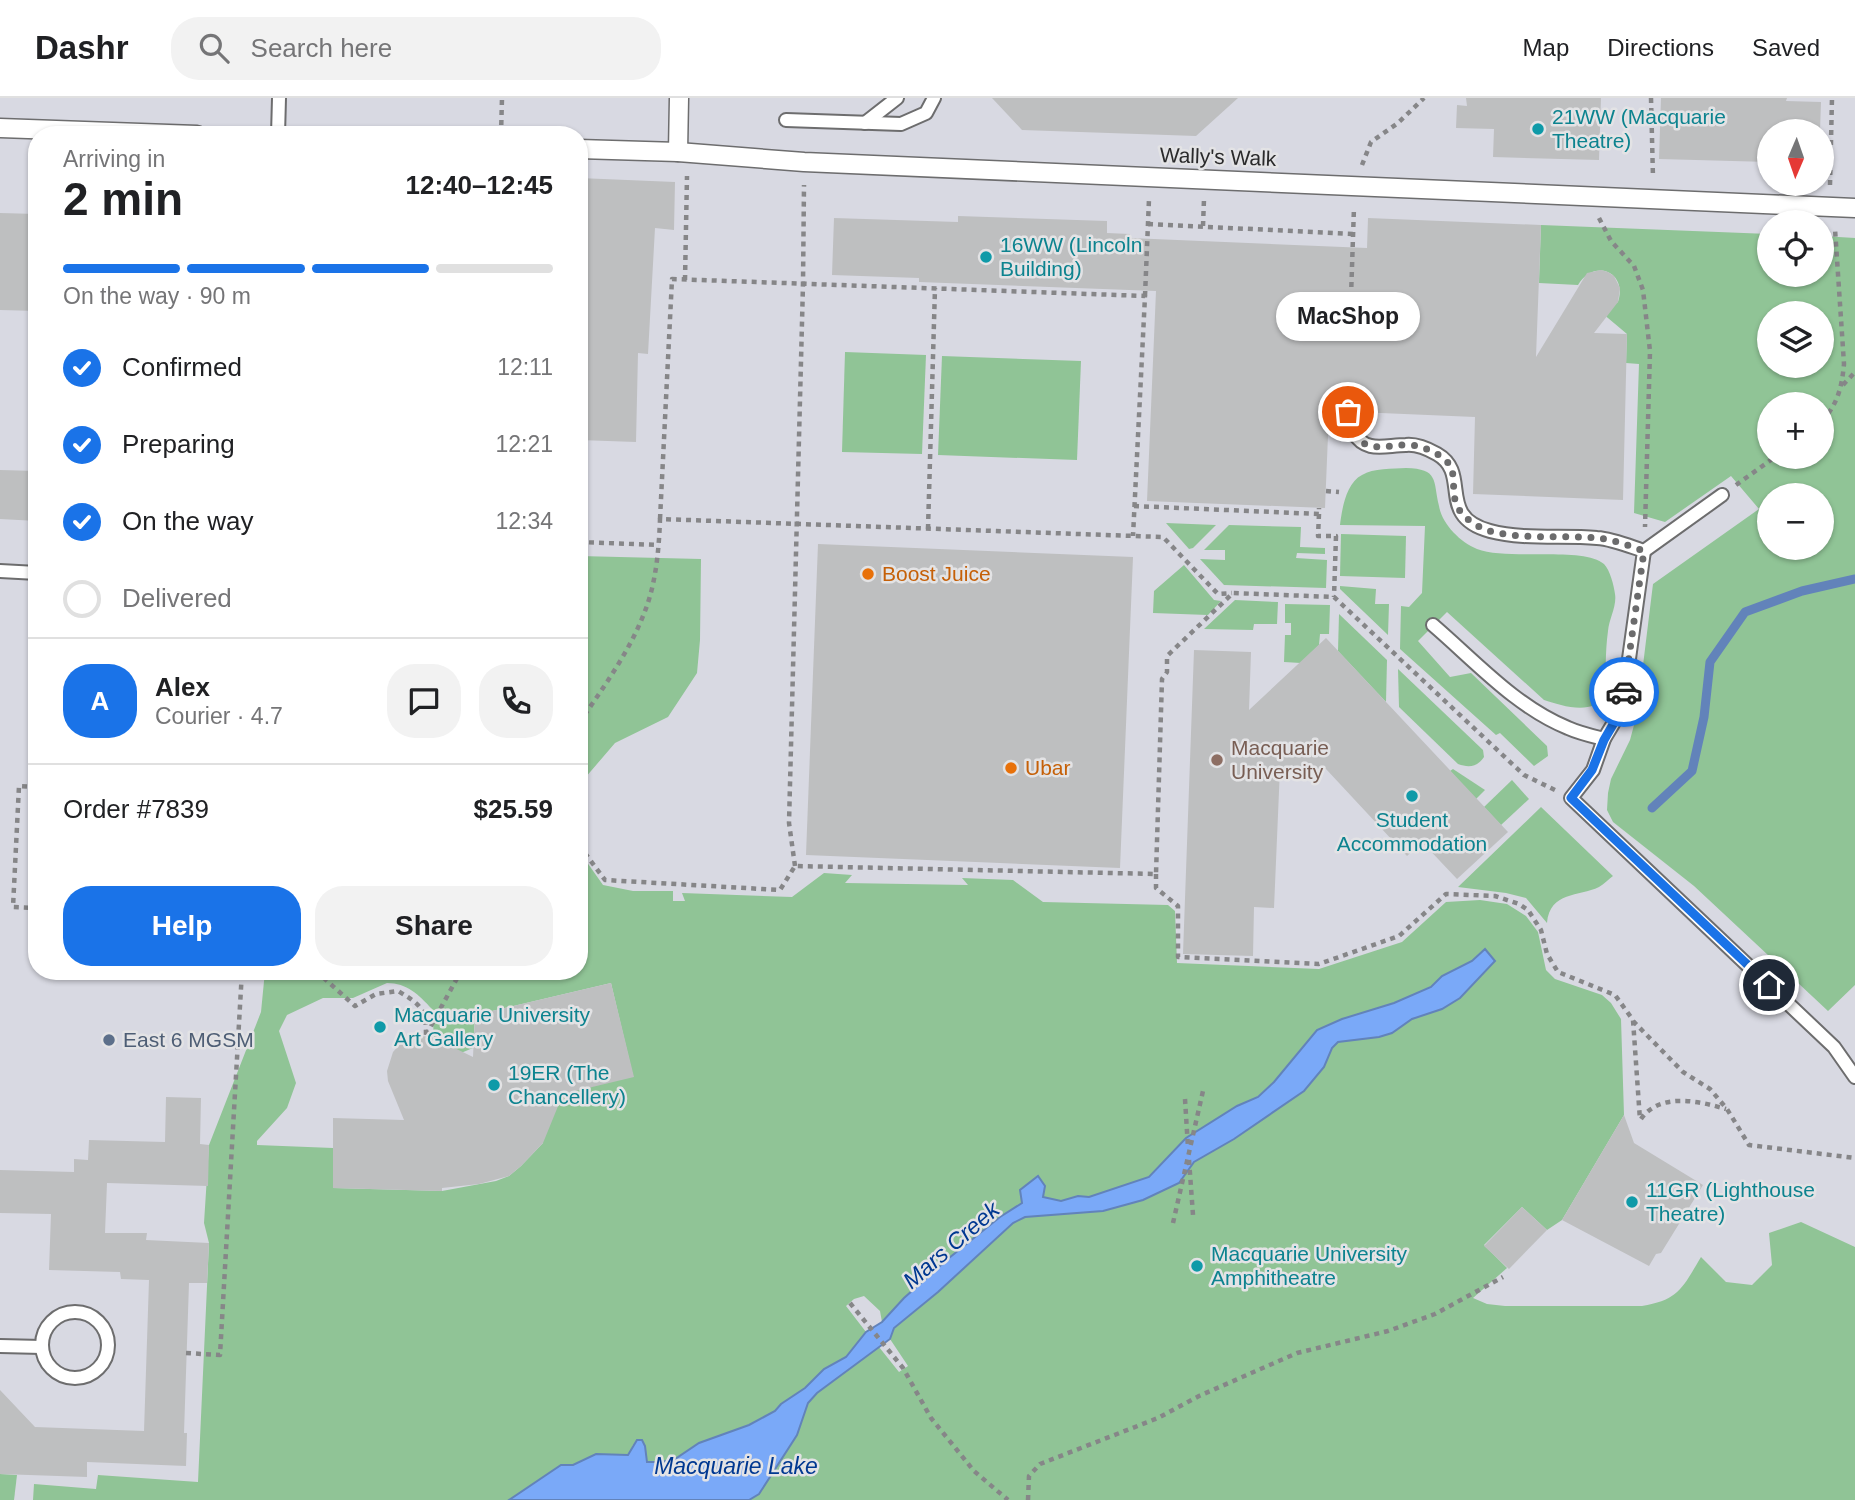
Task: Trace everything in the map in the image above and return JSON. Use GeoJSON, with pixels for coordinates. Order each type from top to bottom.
{"type":"FeatureCollection","features":[{"type":"Feature","properties":{"kind":"street"},"geometry":{"type":"LineString","coordinates":[[678,152],[679,98]]}},
{"type":"Feature","properties":{"kind":"street"},"geometry":{"type":"LineString","coordinates":[[0,128],[28,129]]}},
{"type":"Feature","properties":{"kind":"street","name":"Wally's Walk"},"geometry":{"type":"LineString","coordinates":[[588,149],[678,152],[804,162],[1855,208]]}},
{"type":"Feature","properties":{"kind":"lane"},"geometry":{"type":"LineString","coordinates":[[278,126],[279,98]]}},
{"type":"Feature","properties":{"kind":"lane"},"geometry":{"type":"LineString","coordinates":[[865,123],[897,98]]}},
{"type":"Feature","properties":{"kind":"lane"},"geometry":{"type":"LineString","coordinates":[[786,120],[901,124],[926,113],[934,98]]}},
{"type":"Feature","properties":{"kind":"lane"},"geometry":{"type":"LineString","coordinates":[[1348,412],[1350,427],[1364,445],[1372,448],[1408,444],[1439,455],[1451,467],[1455,502],[1463,515],[1475,525],[1490,531],[1516,535],[1601,538],[1644,551]]}},
{"type":"Feature","properties":{"kind":"lane"},"geometry":{"type":"LineString","coordinates":[[1722,495],[1644,551],[1622,709],[1604,740],[1592,770],[1571,798],[1834,1047],[1855,1077]]}},
{"type":"Feature","properties":{"kind":"lane"},"geometry":{"type":"LineString","coordinates":[[0,571],[28,573]]}},
{"type":"Feature","properties":{"kind":"lane"},"geometry":{"type":"LineString","coordinates":[[1433,625],[1535,711],[1567,728],[1604,740]]}},
{"type":"Feature","properties":{"kind":"lane"},"geometry":{"type":"LineString","coordinates":[[77,1311],[89,1314],[98,1321],[106,1330],[109,1340],[104,1362],[96,1371],[85,1377],[73,1378],[52,1369],[42,1347],[48,1325],[57,1317],[77,1311]]}},
{"type":"Feature","properties":{"kind":"lane"},"geometry":{"type":"LineString","coordinates":[[0,1346],[42,1347]]}},
{"type":"Feature","properties":{"kind":"path"},"geometry":{"type":"LineString","coordinates":[[1354,185],[1371,142],[1398,123],[1424,98]]}},
{"type":"Feature","properties":{"kind":"path"},"geometry":{"type":"LineString","coordinates":[[1651,98],[1653,199]]}},
{"type":"Feature","properties":{"kind":"path"},"geometry":{"type":"LineString","coordinates":[[1832,98],[1830,207],[1835,228],[1839,282],[1844,364],[1842,386]]}},
{"type":"Feature","properties":{"kind":"path"},"geometry":{"type":"LineString","coordinates":[[501,126],[502,99]]}},
{"type":"Feature","properties":{"kind":"path"},"geometry":{"type":"LineString","coordinates":[[685,280],[688,180]]}},
{"type":"Feature","properties":{"kind":"path"},"geometry":{"type":"LineString","coordinates":[[1587,196],[1611,241],[1634,266],[1643,290],[1650,351],[1648,489],[1644,551]]}},
{"type":"Feature","properties":{"kind":"path"},"geometry":{"type":"LineString","coordinates":[[588,857],[605,880],[780,890],[795,866],[789,823],[804,210]]}},
{"type":"Feature","properties":{"kind":"path"},"geometry":{"type":"LineString","coordinates":[[1133,536],[1148,223],[1353,233],[1351,297]]}},
{"type":"Feature","properties":{"kind":"path"},"geometry":{"type":"LineString","coordinates":[[588,709],[616,667],[646,610],[659,545],[672,279],[1145,296]]}},
{"type":"Feature","properties":{"kind":"path"},"geometry":{"type":"LineString","coordinates":[[929,529],[935,288]]}},
{"type":"Feature","properties":{"kind":"path"},"geometry":{"type":"LineString","coordinates":[[1834,403],[1842,386],[1855,372]]}},
{"type":"Feature","properties":{"kind":"path"},"geometry":{"type":"LineString","coordinates":[[1722,495],[1758,469]]}},
{"type":"Feature","properties":{"kind":"path"},"geometry":{"type":"LineString","coordinates":[[1326,491],[1339,492]]}},
{"type":"Feature","properties":{"kind":"path"},"geometry":{"type":"LineString","coordinates":[[1134,506],[1319,511],[1318,536],[1336,536],[1334,597]]}},
{"type":"Feature","properties":{"kind":"path"},"geometry":{"type":"LineString","coordinates":[[660,519],[1163,537],[1219,594],[1334,597],[1524,775],[1571,798]]}},
{"type":"Feature","properties":{"kind":"path"},"geometry":{"type":"LineString","coordinates":[[588,542],[659,545]]}},
{"type":"Feature","properties":{"kind":"path"},"geometry":{"type":"LineString","coordinates":[[1233,593],[1167,656],[1167,673],[1162,679],[1156,888],[1178,906],[1178,957],[1319,964],[1399,936],[1446,894],[1484,895],[1509,900],[1528,910],[1541,930],[1547,954],[1558,972],[1615,995],[1633,1020],[1683,1072],[1710,1089],[1727,1109],[1749,1145],[1855,1158]]}},
{"type":"Feature","properties":{"kind":"path"},"geometry":{"type":"LineString","coordinates":[[28,786],[19,786],[13,907],[28,908]]}},
{"type":"Feature","properties":{"kind":"path"},"geometry":{"type":"LineString","coordinates":[[795,866],[1156,874]]}},
{"type":"Feature","properties":{"kind":"path"},"geometry":{"type":"LineString","coordinates":[[186,1353],[220,1355],[241,980]]}},
{"type":"Feature","properties":{"kind":"path"},"geometry":{"type":"LineString","coordinates":[[326,980],[355,1006],[376,994],[398,991],[415,1003],[426,1016],[426,1036],[456,980]]}},
{"type":"Feature","properties":{"kind":"path"},"geometry":{"type":"LineString","coordinates":[[1633,1020],[1640,1120],[1647,1110],[1658,1104],[1679,1101],[1702,1102],[1727,1109]]}},
{"type":"Feature","properties":{"kind":"path"},"geometry":{"type":"LineString","coordinates":[[1172,1223],[1203,1091]]}},
{"type":"Feature","properties":{"kind":"path"},"geometry":{"type":"LineString","coordinates":[[1185,1099],[1193,1215]]}},
{"type":"Feature","properties":{"kind":"path"},"geometry":{"type":"LineString","coordinates":[[1028,1500],[1029,1476],[1040,1464],[1158,1418],[1199,1396],[1297,1353],[1388,1331],[1435,1314],[1503,1277]]}},
{"type":"Feature","properties":{"kind":"path"},"geometry":{"type":"LineString","coordinates":[[850,1303],[903,1368],[931,1418],[974,1472],[1008,1500]]}},
{"type":"Feature","properties":{"kind":"shaded area","name":"Macquarie University"},"geometry":{"type":"Polygon","coordinates":[[[0,98],[1855,98],[1855,1500],[0,1500],[0,98]]]}},
{"type":"Feature","properties":{"kind":"green space"},"geometry":{"type":"Polygon","coordinates":[[[1541,225],[1757,234],[1757,287],[1834,287],[1834,237],[1855,238],[1855,985],[1828,1011],[1694,886],[1613,822],[1607,810],[1611,779],[1630,740],[1637,714],[1653,584],[1757,510],[1757,560],[1834,560],[1834,483],[1757,483],[1757,507],[1731,476],[1665,522],[1634,513],[1639,364],[1626,363],[1627,334],[1602,313],[1618,302],[1620,292],[1614,276],[1608,272],[1592,272],[1578,285],[1539,283],[1541,225]]]}},
{"type":"Feature","properties":{"kind":"green space"},"geometry":{"type":"Polygon","coordinates":[[[845,352],[926,355],[922,454],[842,452],[845,352]]]}},
{"type":"Feature","properties":{"kind":"green space"},"geometry":{"type":"Polygon","coordinates":[[[942,356],[1081,361],[1077,460],[938,455],[942,356]]]}},
{"type":"Feature","properties":{"kind":"green space"},"geometry":{"type":"Polygon","coordinates":[[[1406,468],[1424,471],[1433,478],[1444,519],[1458,537],[1471,546],[1507,554],[1580,556],[1604,564],[1610,574],[1615,599],[1607,639],[1605,695],[1593,705],[1577,708],[1544,700],[1447,612],[1418,641],[1450,677],[1471,673],[1547,746],[1548,756],[1534,766],[1500,733],[1496,735],[1400,649],[1401,606],[1409,607],[1422,593],[1425,526],[1340,525],[1346,497],[1357,479],[1372,471],[1406,468]]]}},
{"type":"Feature","properties":{"kind":"green space"},"geometry":{"type":"Polygon","coordinates":[[[1166,523],[1216,525],[1189,549],[1166,523]]]}},
{"type":"Feature","properties":{"kind":"green space"},"geometry":{"type":"Polygon","coordinates":[[[1229,525],[1301,527],[1300,547],[1325,548],[1325,554],[1297,553],[1296,558],[1327,560],[1326,588],[1224,585],[1200,559],[1225,560],[1225,550],[1204,550],[1229,525]]]}},
{"type":"Feature","properties":{"kind":"green space"},"geometry":{"type":"Polygon","coordinates":[[[1341,534],[1406,536],[1405,578],[1340,576],[1341,534]]]}},
{"type":"Feature","properties":{"kind":"green space"},"geometry":{"type":"Polygon","coordinates":[[[588,556],[701,559],[697,673],[668,717],[615,743],[588,774],[588,556]]]}},
{"type":"Feature","properties":{"kind":"green space"},"geometry":{"type":"Polygon","coordinates":[[[1184,565],[1214,600],[1221,601],[1208,615],[1153,613],[1154,591],[1184,565]]]}},
{"type":"Feature","properties":{"kind":"green space"},"geometry":{"type":"Polygon","coordinates":[[[1340,586],[1376,589],[1375,604],[1389,604],[1388,635],[1340,589],[1340,586]]]}},
{"type":"Feature","properties":{"kind":"green space"},"geometry":{"type":"Polygon","coordinates":[[[1235,600],[1278,602],[1277,624],[1254,624],[1253,630],[1204,629],[1235,600]]]}},
{"type":"Feature","properties":{"kind":"green space"},"geometry":{"type":"Polygon","coordinates":[[[1285,604],[1330,605],[1329,634],[1320,634],[1319,645],[1301,663],[1284,662],[1285,635],[1291,635],[1291,623],[1285,623],[1285,604]]]}},
{"type":"Feature","properties":{"kind":"green space"},"geometry":{"type":"Polygon","coordinates":[[[1339,614],[1387,660],[1386,702],[1338,651],[1339,614]]]}},
{"type":"Feature","properties":{"kind":"green space"},"geometry":{"type":"Polygon","coordinates":[[[1398,669],[1483,750],[1484,757],[1479,763],[1469,766],[1458,764],[1399,707],[1398,669]]]}},
{"type":"Feature","properties":{"kind":"green space"},"geometry":{"type":"Polygon","coordinates":[[[1453,769],[1485,790],[1476,799],[1450,771],[1453,769]]]}},
{"type":"Feature","properties":{"kind":"green space"},"geometry":{"type":"Polygon","coordinates":[[[1512,780],[1529,799],[1501,825],[1484,807],[1512,780]]]}},
{"type":"Feature","properties":{"kind":"green space"},"geometry":{"type":"Polygon","coordinates":[[[1541,807],[1613,876],[1599,887],[1559,900],[1549,913],[1547,923],[1526,898],[1458,887],[1541,807]]]}},
{"type":"Feature","properties":{"kind":"green space"},"geometry":{"type":"Polygon","coordinates":[[[588,864],[603,885],[633,891],[673,891],[673,901],[685,901],[682,893],[792,897],[824,873],[852,875],[845,883],[968,885],[962,878],[1013,880],[1043,902],[1168,905],[1175,911],[1177,963],[1319,969],[1402,942],[1446,902],[1480,900],[1507,904],[1526,916],[1538,932],[1546,970],[1555,979],[1602,995],[1621,1019],[1624,1115],[1562,1220],[1547,1230],[1522,1207],[1484,1245],[1507,1268],[1473,1298],[1487,1304],[1505,1306],[1642,1306],[1672,1296],[1701,1257],[1726,1282],[1752,1285],[1772,1265],[1769,1233],[1801,1222],[1855,1247],[1855,1500],[749,1500],[759,1494],[797,1435],[808,1403],[819,1391],[879,1347],[899,1372],[908,1366],[890,1339],[893,1329],[1013,1223],[1025,1217],[1103,1211],[1179,1183],[1194,1162],[1234,1139],[1304,1091],[1324,1067],[1332,1048],[1338,1042],[1392,1033],[1412,1019],[1442,1009],[1460,998],[1495,961],[1485,950],[1472,961],[1442,976],[1431,987],[1317,1030],[1274,1082],[1257,1097],[1237,1106],[1216,1121],[1149,1177],[1089,1197],[1078,1196],[1061,1201],[1043,1197],[1045,1186],[1038,1176],[1022,1203],[999,1217],[949,1258],[904,1298],[882,1322],[880,1311],[864,1296],[854,1299],[846,1306],[866,1332],[846,1357],[824,1369],[775,1411],[749,1425],[699,1443],[675,1459],[647,1462],[633,1445],[629,1455],[596,1454],[573,1465],[561,1465],[509,1500],[33,1500],[34,1484],[96,1489],[98,1475],[198,1482],[209,1243],[204,1223],[209,1145],[261,1012],[264,980],[588,980],[588,864]],[[387,983],[353,998],[323,998],[287,1015],[279,1031],[296,1083],[287,1108],[257,1141],[257,1145],[333,1148],[333,1188],[442,1191],[509,1176],[543,1143],[495,1110],[633,1076],[611,983],[475,1015],[473,1048],[456,1055],[446,1043],[434,1037],[432,1009],[401,985],[387,983]]]}},
{"type":"Feature","properties":{"kind":"green space"},"geometry":{"type":"Polygon","coordinates":[[[0,1474],[17,1475],[14,1500],[0,1500],[0,1474]]]}},
{"type":"Feature","properties":{"kind":"water","name":"Macquarie Lake"},"geometry":{"type":"Polygon","coordinates":[[[1485,949],[1495,961],[1460,998],[1442,1009],[1412,1019],[1392,1033],[1338,1042],[1332,1048],[1324,1067],[1304,1091],[1234,1139],[1194,1162],[1179,1183],[1143,1200],[1103,1211],[1025,1217],[1013,1223],[938,1292],[894,1328],[890,1339],[817,1393],[808,1403],[797,1435],[759,1494],[749,1500],[509,1500],[561,1465],[573,1465],[596,1454],[628,1455],[637,1440],[642,1440],[645,1446],[647,1462],[675,1459],[699,1443],[749,1425],[775,1411],[824,1369],[846,1357],[866,1332],[882,1322],[904,1298],[949,1258],[1022,1203],[1020,1190],[1038,1176],[1045,1186],[1043,1197],[1061,1201],[1078,1196],[1089,1197],[1149,1177],[1186,1138],[1237,1106],[1258,1097],[1317,1030],[1431,987],[1442,976],[1472,961],[1485,949]]]}},
{"type":"Feature","properties":{"kind":"building"},"geometry":{"type":"Polygon","coordinates":[[[992,98],[1238,98],[1196,136],[1022,130],[992,98]]]}},
{"type":"Feature","properties":{"kind":"building","name":"21WW (Macquarie Theatre)"},"geometry":{"type":"Polygon","coordinates":[[[1466,98],[1601,98],[1599,160],[1493,157],[1494,129],[1456,128],[1457,105],[1467,106],[1466,98]]]}},
{"type":"Feature","properties":{"kind":"building"},"geometry":{"type":"Polygon","coordinates":[[[1661,98],[1787,98],[1786,101],[1821,102],[1820,119],[1757,119],[1757,162],[1659,159],[1661,98]]]}},
{"type":"Feature","properties":{"kind":"building"},"geometry":{"type":"Polygon","coordinates":[[[588,178],[675,182],[674,230],[655,228],[648,354],[638,353],[636,442],[588,440],[588,178]]]}},
{"type":"Feature","properties":{"kind":"building"},"geometry":{"type":"Polygon","coordinates":[[[0,213],[28,214],[28,311],[0,310],[0,213]]]}},
{"type":"Feature","properties":{"kind":"building"},"geometry":{"type":"Polygon","coordinates":[[[958,216],[1107,221],[1107,233],[1130,234],[1130,238],[1367,248],[1368,218],[1541,225],[1536,357],[1587,273],[1601,270],[1608,272],[1614,276],[1620,288],[1618,302],[1594,333],[1627,334],[1623,500],[1473,494],[1475,417],[1357,412],[1349,403],[1343,405],[1339,412],[1329,411],[1325,508],[1147,501],[1156,291],[919,282],[919,278],[832,275],[834,218],[958,222],[958,216]]]}},
{"type":"Feature","properties":{"kind":"building"},"geometry":{"type":"Polygon","coordinates":[[[0,470],[28,471],[28,521],[0,519],[0,470]]]}},
{"type":"Feature","properties":{"kind":"building"},"geometry":{"type":"Polygon","coordinates":[[[818,544],[1133,557],[1120,868],[806,855],[818,544]]]}},
{"type":"Feature","properties":{"kind":"building","name":"Student Accommodation"},"geometry":{"type":"Polygon","coordinates":[[[1326,638],[1508,832],[1457,879],[1422,842],[1407,856],[1326,769],[1280,768],[1274,908],[1254,907],[1253,956],[1183,954],[1194,650],[1251,652],[1249,710],[1326,638]]]}},
{"type":"Feature","properties":{"kind":"building","name":"19ER (The Chancellery)"},"geometry":{"type":"Polygon","coordinates":[[[611,983],[634,1077],[563,1094],[543,1143],[509,1176],[479,1184],[442,1188],[442,1191],[333,1188],[333,1118],[404,1120],[388,1081],[387,1071],[393,1052],[401,1043],[415,1037],[430,1036],[473,1057],[475,1015],[611,983]]]}},
{"type":"Feature","properties":{"kind":"building"},"geometry":{"type":"Polygon","coordinates":[[[166,1097],[201,1098],[200,1144],[209,1145],[208,1186],[107,1183],[105,1233],[147,1233],[146,1240],[209,1243],[207,1283],[189,1283],[184,1433],[187,1433],[186,1466],[87,1462],[87,1477],[0,1474],[0,1390],[35,1427],[144,1431],[149,1280],[121,1279],[120,1272],[49,1270],[51,1214],[0,1213],[0,1170],[74,1172],[74,1159],[88,1160],[89,1140],[165,1142],[166,1097]]]}},
{"type":"Feature","properties":{"kind":"building","name":"11GR (Lighthouse Theatre)"},"geometry":{"type":"Polygon","coordinates":[[[1624,1115],[1634,1143],[1703,1185],[1661,1253],[1656,1254],[1649,1266],[1562,1220],[1624,1115]]]}},
{"type":"Feature","properties":{"kind":"building"},"geometry":{"type":"Polygon","coordinates":[[[1522,1207],[1547,1230],[1509,1269],[1484,1246],[1522,1207]]]}},
{"type":"Feature","properties":{"kind":"waterway","name":"Mars Creek"},"geometry":{"type":"LineString","coordinates":[[1652,808],[1692,771],[1704,717],[1710,662],[1745,612],[1802,591],[1855,579]]}},
{"type":"Feature","properties":{"kind":"way so far"},"geometry":{"type":"LineString","coordinates":[[1348,412],[1350,427],[1364,445],[1372,448],[1408,444],[1439,455],[1451,467],[1455,502],[1463,515],[1475,525],[1490,531],[1516,535],[1601,538],[1644,551],[1624,692]]}},
{"type":"Feature","properties":{"kind":"place","name":"21WW (Macquarie Theatre)"},"geometry":{"type":"Point","coordinates":[1538,129]}},
{"type":"Feature","properties":{"kind":"place","name":"16WW (Lincoln Building)"},"geometry":{"type":"Point","coordinates":[986,257]}},
{"type":"Feature","properties":{"kind":"place","name":"MacShop"},"geometry":{"type":"Point","coordinates":[1348,412]}},
{"type":"Feature","properties":{"kind":"place","name":"Boost Juice"},"geometry":{"type":"Point","coordinates":[868,574]}},
{"type":"Feature","properties":{"kind":"place","name":"Macquarie University"},"geometry":{"type":"Point","coordinates":[1217,760]}},
{"type":"Feature","properties":{"kind":"place","name":"Ubar"},"geometry":{"type":"Point","coordinates":[1011,768]}},
{"type":"Feature","properties":{"kind":"place","name":"Student Accommodation"},"geometry":{"type":"Point","coordinates":[1412,796]}},
{"type":"Feature","properties":{"kind":"place","name":"Macquarie University Art Gallery"},"geometry":{"type":"Point","coordinates":[380,1027]}},
{"type":"Feature","properties":{"kind":"place","name":"East 6 MGSM"},"geometry":{"type":"Point","coordinates":[109,1040]}},
{"type":"Feature","properties":{"kind":"place","name":"19ER (The Chancellery)"},"geometry":{"type":"Point","coordinates":[494,1085]}},
{"type":"Feature","properties":{"kind":"place","name":"11GR (Lighthouse Theatre)"},"geometry":{"type":"Point","coordinates":[1632,1202]}},
{"type":"Feature","properties":{"kind":"place","name":"Macquarie University Amphitheatre"},"geometry":{"type":"Point","coordinates":[1197,1266]}},
{"type":"Feature","properties":{"kind":"route"},"geometry":{"type":"LineString","coordinates":[[1624,692],[1622,709],[1604,740],[1592,770],[1571,798],[1769,985]]}}]}
